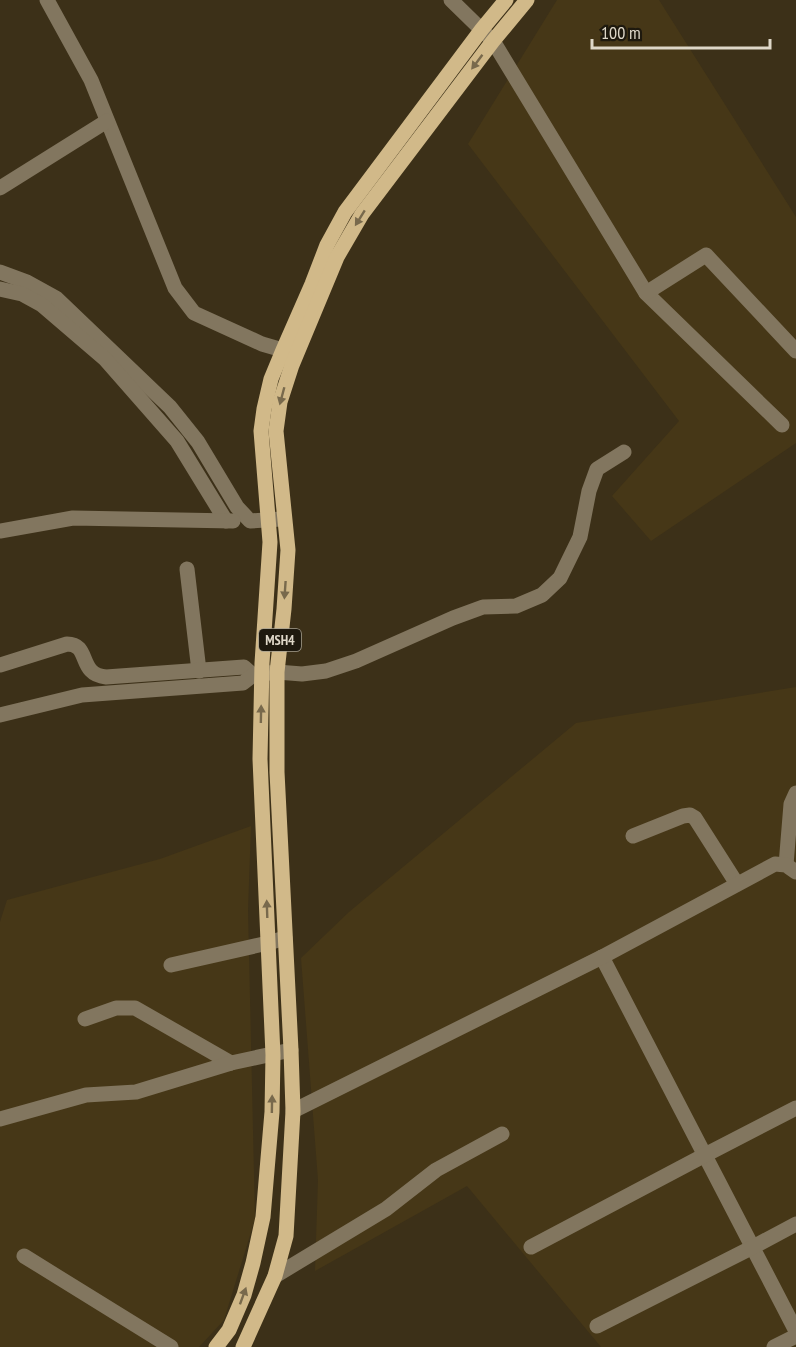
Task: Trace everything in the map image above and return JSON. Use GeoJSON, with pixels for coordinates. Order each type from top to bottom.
{"type":"FeatureCollection","features":[{"type":"Feature","properties":{"kind":"main road","name":"MSH4"},"geometry":{"type":"LineString","coordinates":[[216,1347],[230,1330],[244,1295],[253,1263],[263,1217],[272,1112],[273,1055],[260,759],[264,674],[288,550],[277,519],[276,431],[289,352],[337,257],[362,214],[488,35],[506,0]]}},
{"type":"Feature","properties":{"kind":"main road","name":"MSH4"},"geometry":{"type":"LineString","coordinates":[[488,35],[527,0]]}},
{"type":"Feature","properties":{"kind":"main road","name":"MSH4"},"geometry":{"type":"LineString","coordinates":[[243,1347],[276,1276],[286,1236],[292,1111],[277,772],[264,674]]}},
{"type":"Feature","properties":{"kind":"street"},"geometry":{"type":"LineString","coordinates":[[47,0],[91,80],[176,288],[182,297],[194,313],[262,344],[289,352]]}},
{"type":"Feature","properties":{"kind":"street"},"geometry":{"type":"LineString","coordinates":[[451,0],[465,7],[488,35],[646,292],[782,425]]}},
{"type":"Feature","properties":{"kind":"street"},"geometry":{"type":"LineString","coordinates":[[0,188],[107,121]]}},
{"type":"Feature","properties":{"kind":"street"},"geometry":{"type":"LineString","coordinates":[[646,292],[706,255],[796,351]]}},
{"type":"Feature","properties":{"kind":"street"},"geometry":{"type":"LineString","coordinates":[[0,272],[27,282],[56,298],[170,407],[198,442],[237,507],[250,521]]}},
{"type":"Feature","properties":{"kind":"street"},"geometry":{"type":"LineString","coordinates":[[0,289],[22,294],[42,305],[105,359],[177,441],[226,521]]}},
{"type":"Feature","properties":{"kind":"street"},"geometry":{"type":"LineString","coordinates":[[0,665],[68,644],[78,647],[92,674],[106,677],[244,667],[264,674],[302,674],[326,671],[356,661],[483,607],[516,606],[542,595],[560,578],[580,537],[589,491],[597,469],[624,452]]}},
{"type":"Feature","properties":{"kind":"street"},"geometry":{"type":"LineString","coordinates":[[0,531],[73,518],[226,521],[277,519]]}},
{"type":"Feature","properties":{"kind":"street"},"geometry":{"type":"LineString","coordinates":[[187,569],[199,671]]}},
{"type":"Feature","properties":{"kind":"street"},"geometry":{"type":"LineString","coordinates":[[0,715],[82,695],[243,683],[264,674]]}},
{"type":"Feature","properties":{"kind":"street"},"geometry":{"type":"LineString","coordinates":[[292,1111],[602,957],[775,864],[791,868],[791,804],[796,793]]}},
{"type":"Feature","properties":{"kind":"street"},"geometry":{"type":"LineString","coordinates":[[633,836],[690,815],[696,818],[737,884]]}},
{"type":"Feature","properties":{"kind":"street"},"geometry":{"type":"LineString","coordinates":[[171,965],[285,938]]}},
{"type":"Feature","properties":{"kind":"street"},"geometry":{"type":"LineString","coordinates":[[602,957],[796,1334],[774,1347]]}},
{"type":"Feature","properties":{"kind":"street"},"geometry":{"type":"LineString","coordinates":[[85,1019],[116,1008],[135,1008],[231,1063]]}},
{"type":"Feature","properties":{"kind":"street"},"geometry":{"type":"LineString","coordinates":[[0,1119],[86,1095],[136,1092],[231,1063],[291,1050]]}},
{"type":"Feature","properties":{"kind":"street"},"geometry":{"type":"LineString","coordinates":[[531,1247],[796,1108]]}},
{"type":"Feature","properties":{"kind":"street"},"geometry":{"type":"LineString","coordinates":[[276,1276],[386,1209],[436,1170],[502,1134]]}},
{"type":"Feature","properties":{"kind":"street"},"geometry":{"type":"LineString","coordinates":[[597,1326],[796,1224]]}},
{"type":"Feature","properties":{"kind":"street"},"geometry":{"type":"LineString","coordinates":[[24,1256],[171,1347]]}},
{"type":"Feature","properties":{"kind":"shaded area"},"geometry":{"type":"Polygon","coordinates":[[[557,0],[659,0],[796,217],[796,443],[651,541],[612,496],[679,421],[468,144],[557,0]]]}},
{"type":"Feature","properties":{"kind":"shaded area"},"geometry":{"type":"Polygon","coordinates":[[[796,687],[796,1347],[601,1347],[467,1186],[315,1271],[318,1180],[301,958],[349,912],[576,723],[796,687]]]}},
{"type":"Feature","properties":{"kind":"shaded area"},"geometry":{"type":"Polygon","coordinates":[[[251,826],[248,910],[255,1219],[224,1320],[199,1347],[0,1347],[0,922],[7,900],[160,859],[251,826]]]}}]}
